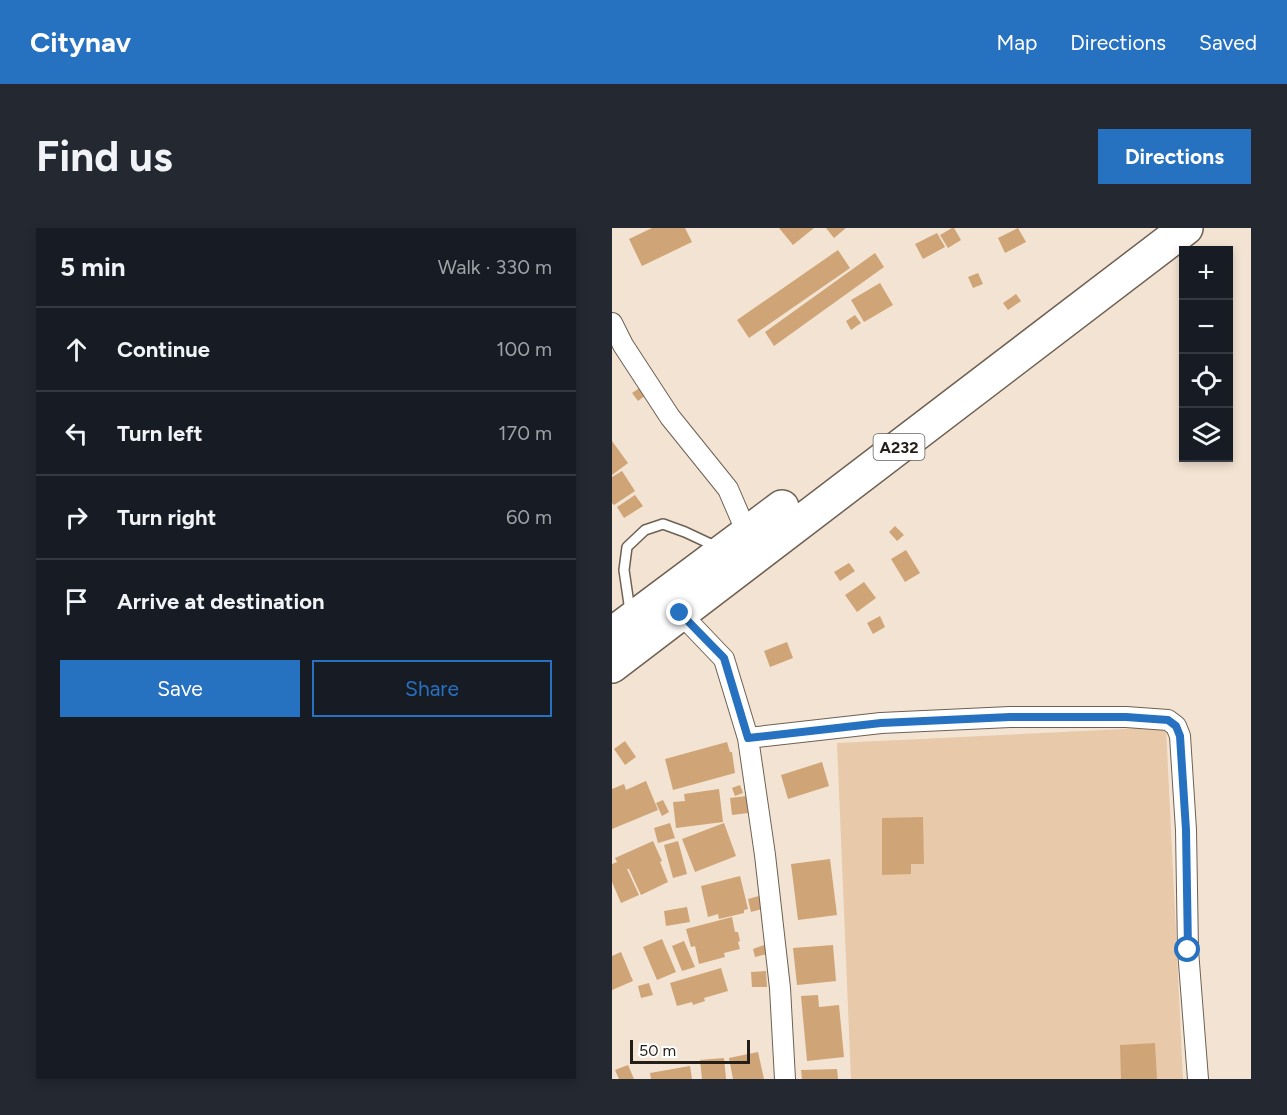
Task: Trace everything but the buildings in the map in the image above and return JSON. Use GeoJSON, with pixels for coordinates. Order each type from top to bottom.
{"type":"FeatureCollection","features":[{"type":"Feature","properties":{"kind":"highway","name":"A232"},"geometry":{"type":"LineString","coordinates":[[622,627],[1153,228]]}},
{"type":"Feature","properties":{"kind":"highway","name":"A232"},"geometry":{"type":"LineString","coordinates":[[612,666],[1186,228]]}},
{"type":"Feature","properties":{"kind":"street"},"geometry":{"type":"LineString","coordinates":[[612,323],[623,345],[670,417],[728,489],[736,542]]}},
{"type":"Feature","properties":{"kind":"street"},"geometry":{"type":"LineString","coordinates":[[680,613],[724,658],[748,738],[765,855],[780,988],[785,1079]]}},
{"type":"Feature","properties":{"kind":"street"},"geometry":{"type":"LineString","coordinates":[[748,738],[862,724],[1010,717],[1126,717],[1168,720],[1176,726],[1180,736],[1186,830],[1188,950],[1198,1079]]}},
{"type":"Feature","properties":{"kind":"lane"},"geometry":{"type":"LineString","coordinates":[[622,627],[627,547],[645,530],[663,524],[685,532],[736,542]]}},
{"type":"Feature","properties":{"kind":"shaded area"},"geometry":{"type":"Polygon","coordinates":[[[1166,727],[1183,1079],[851,1079],[837,743],[1166,727]]]}},
{"type":"Feature","properties":{"kind":"route"},"geometry":{"type":"LineString","coordinates":[[680,613],[724,658],[748,738],[852,725],[1010,717],[1126,717],[1168,720],[1176,726],[1180,736],[1186,830],[1188,950]]}}]}
